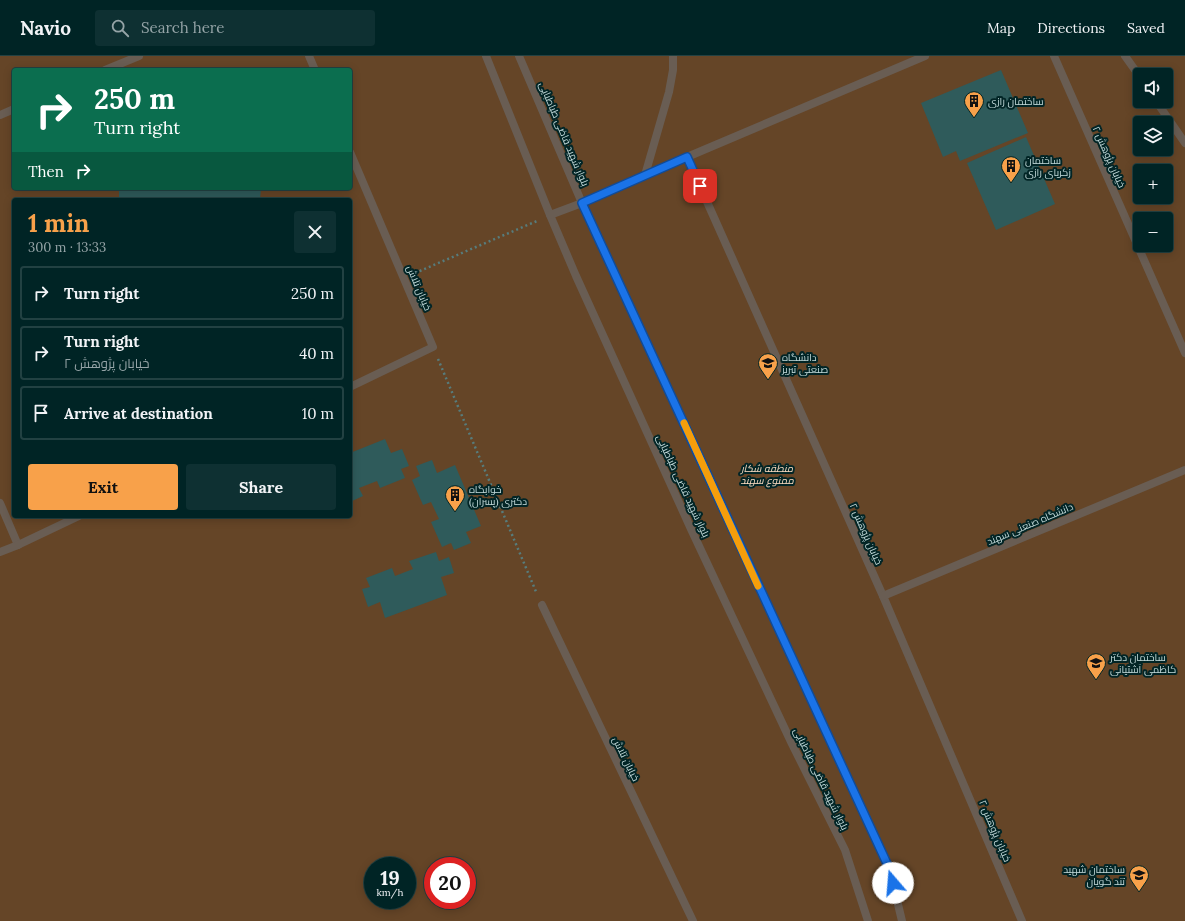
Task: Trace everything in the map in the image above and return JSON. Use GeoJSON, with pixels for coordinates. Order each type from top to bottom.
{"type":"FeatureCollection","features":[{"type":"Feature","properties":{"kind":"lane"},"geometry":{"type":"LineString","coordinates":[[110,68],[138,56]]}},
{"type":"Feature","properties":{"kind":"lane"},"geometry":{"type":"LineString","coordinates":[[309,56],[314,68]]}},
{"type":"Feature","properties":{"kind":"lane","name":"بلوار شهید قاضی طباطبایی"},"geometry":{"type":"LineString","coordinates":[[486,56],[576,276],[691,529],[792,744],[845,850],[868,921]]}},
{"type":"Feature","properties":{"kind":"lane","name":"بلوار شهید قاضی طباطبایی"},"geometry":{"type":"LineString","coordinates":[[519,56],[582,203],[890,870],[902,921]]}},
{"type":"Feature","properties":{"kind":"lane"},"geometry":{"type":"LineString","coordinates":[[645,175],[669,92],[673,70],[673,56]]}},
{"type":"Feature","properties":{"kind":"lane"},"geometry":{"type":"LineString","coordinates":[[550,215],[582,203],[925,56]]}},
{"type":"Feature","properties":{"kind":"lane","name":"خیابان پژوهش ۲"},"geometry":{"type":"LineString","coordinates":[[1054,56],[1185,353]]}},
{"type":"Feature","properties":{"kind":"lane"},"geometry":{"type":"LineString","coordinates":[[1125,56],[1134,68]]}},
{"type":"Feature","properties":{"kind":"lane"},"geometry":{"type":"LineString","coordinates":[[1161,108],[1185,143]]}},
{"type":"Feature","properties":{"kind":"lane"},"geometry":{"type":"LineString","coordinates":[[0,114],[12,110]]}},
{"type":"Feature","properties":{"kind":"lane","name":"خیابان تلاش"},"geometry":{"type":"LineString","coordinates":[[352,157],[433,347]]}},
{"type":"Feature","properties":{"kind":"lane","name":"خیابان پژوهش ۲"},"geometry":{"type":"LineString","coordinates":[[687,157],[883,596],[1022,921]]}},
{"type":"Feature","properties":{"kind":"lane"},"geometry":{"type":"LineString","coordinates":[[352,386],[433,347]]}},
{"type":"Feature","properties":{"kind":"lane","name":"دانشگاه صنعنی سهند"},"geometry":{"type":"LineString","coordinates":[[883,596],[1185,470]]}},
{"type":"Feature","properties":{"kind":"lane"},"geometry":{"type":"LineString","coordinates":[[0,503],[18,545]]}},
{"type":"Feature","properties":{"kind":"lane"},"geometry":{"type":"LineString","coordinates":[[0,552],[75,518]]}},
{"type":"Feature","properties":{"kind":"lane","name":"خیابان تلاش"},"geometry":{"type":"LineString","coordinates":[[542,605],[693,921]]}},
{"type":"Feature","properties":{"kind":"path"},"geometry":{"type":"LineString","coordinates":[[404,278],[550,215]]}},
{"type":"Feature","properties":{"kind":"path"},"geometry":{"type":"LineString","coordinates":[[433,347],[542,605]]}},
{"type":"Feature","properties":{"kind":"green space","name":"منطقه شکار ممنوع سهند"},"geometry":{"type":"Polygon","coordinates":[[[0,56],[1185,56],[1185,921],[0,921],[0,56]]]}},
{"type":"Feature","properties":{"kind":"building","name":"ساختمان رازی"},"geometry":{"type":"Polygon","coordinates":[[[1001,70],[1028,133],[960,161],[956,151],[943,157],[921,103],[1001,70]]]}},
{"type":"Feature","properties":{"kind":"building","name":"ساختمان زکریای رازی"},"geometry":{"type":"Polygon","coordinates":[[[1026,137],[1055,204],[996,230],[967,163],[1026,137]]]}},
{"type":"Feature","properties":{"kind":"building"},"geometry":{"type":"Polygon","coordinates":[[[119,190],[261,190],[260,198],[119,198],[119,190]]]}},
{"type":"Feature","properties":{"kind":"building"},"geometry":{"type":"Polygon","coordinates":[[[385,439],[391,453],[402,449],[409,466],[401,469],[405,478],[380,488],[377,481],[359,488],[363,496],[352,501],[352,452],[385,439]]]}},
{"type":"Feature","properties":{"kind":"building","name":"خوابگاه دکتری (پسران)"},"geometry":{"type":"Polygon","coordinates":[[[432,460],[437,473],[455,465],[481,526],[466,532],[471,543],[454,550],[451,543],[442,547],[431,522],[439,519],[431,502],[423,505],[412,480],[420,476],[416,466],[432,460]]]}},
{"type":"Feature","properties":{"kind":"building"},"geometry":{"type":"Polygon","coordinates":[[[436,552],[439,561],[449,557],[454,573],[441,577],[447,595],[385,618],[380,602],[368,607],[362,589],[370,587],[366,578],[392,568],[395,576],[413,569],[409,561],[436,552]]]}},
{"type":"Feature","properties":{"kind":"slow traffic"},"geometry":{"type":"LineString","coordinates":[[684,423],[758,586]]}},
{"type":"Feature","properties":{"kind":"place","name":"ساختمان رازی"},"geometry":{"type":"Point","coordinates":[974,118]}},
{"type":"Feature","properties":{"kind":"place","name":"ساختمان زکریای رازی"},"geometry":{"type":"Point","coordinates":[1011,183]}},
{"type":"Feature","properties":{"kind":"place","name":"دانشگاه صنعتی تبریز"},"geometry":{"type":"Point","coordinates":[768,380]}},
{"type":"Feature","properties":{"kind":"place","name":"خوابگاه دکتری (پسران)"},"geometry":{"type":"Point","coordinates":[455,512]}},
{"type":"Feature","properties":{"kind":"place","name":"ساختمان دکتر کاظمی آشتیانی"},"geometry":{"type":"Point","coordinates":[1096,680]}},
{"type":"Feature","properties":{"kind":"place","name":"ساختمان شهید تند گویان"},"geometry":{"type":"Point","coordinates":[1139,892]}},
{"type":"Feature","properties":{"kind":"route"},"geometry":{"type":"LineString","coordinates":[[700,186],[687,157],[582,203],[890,870],[893,883]]}}]}
